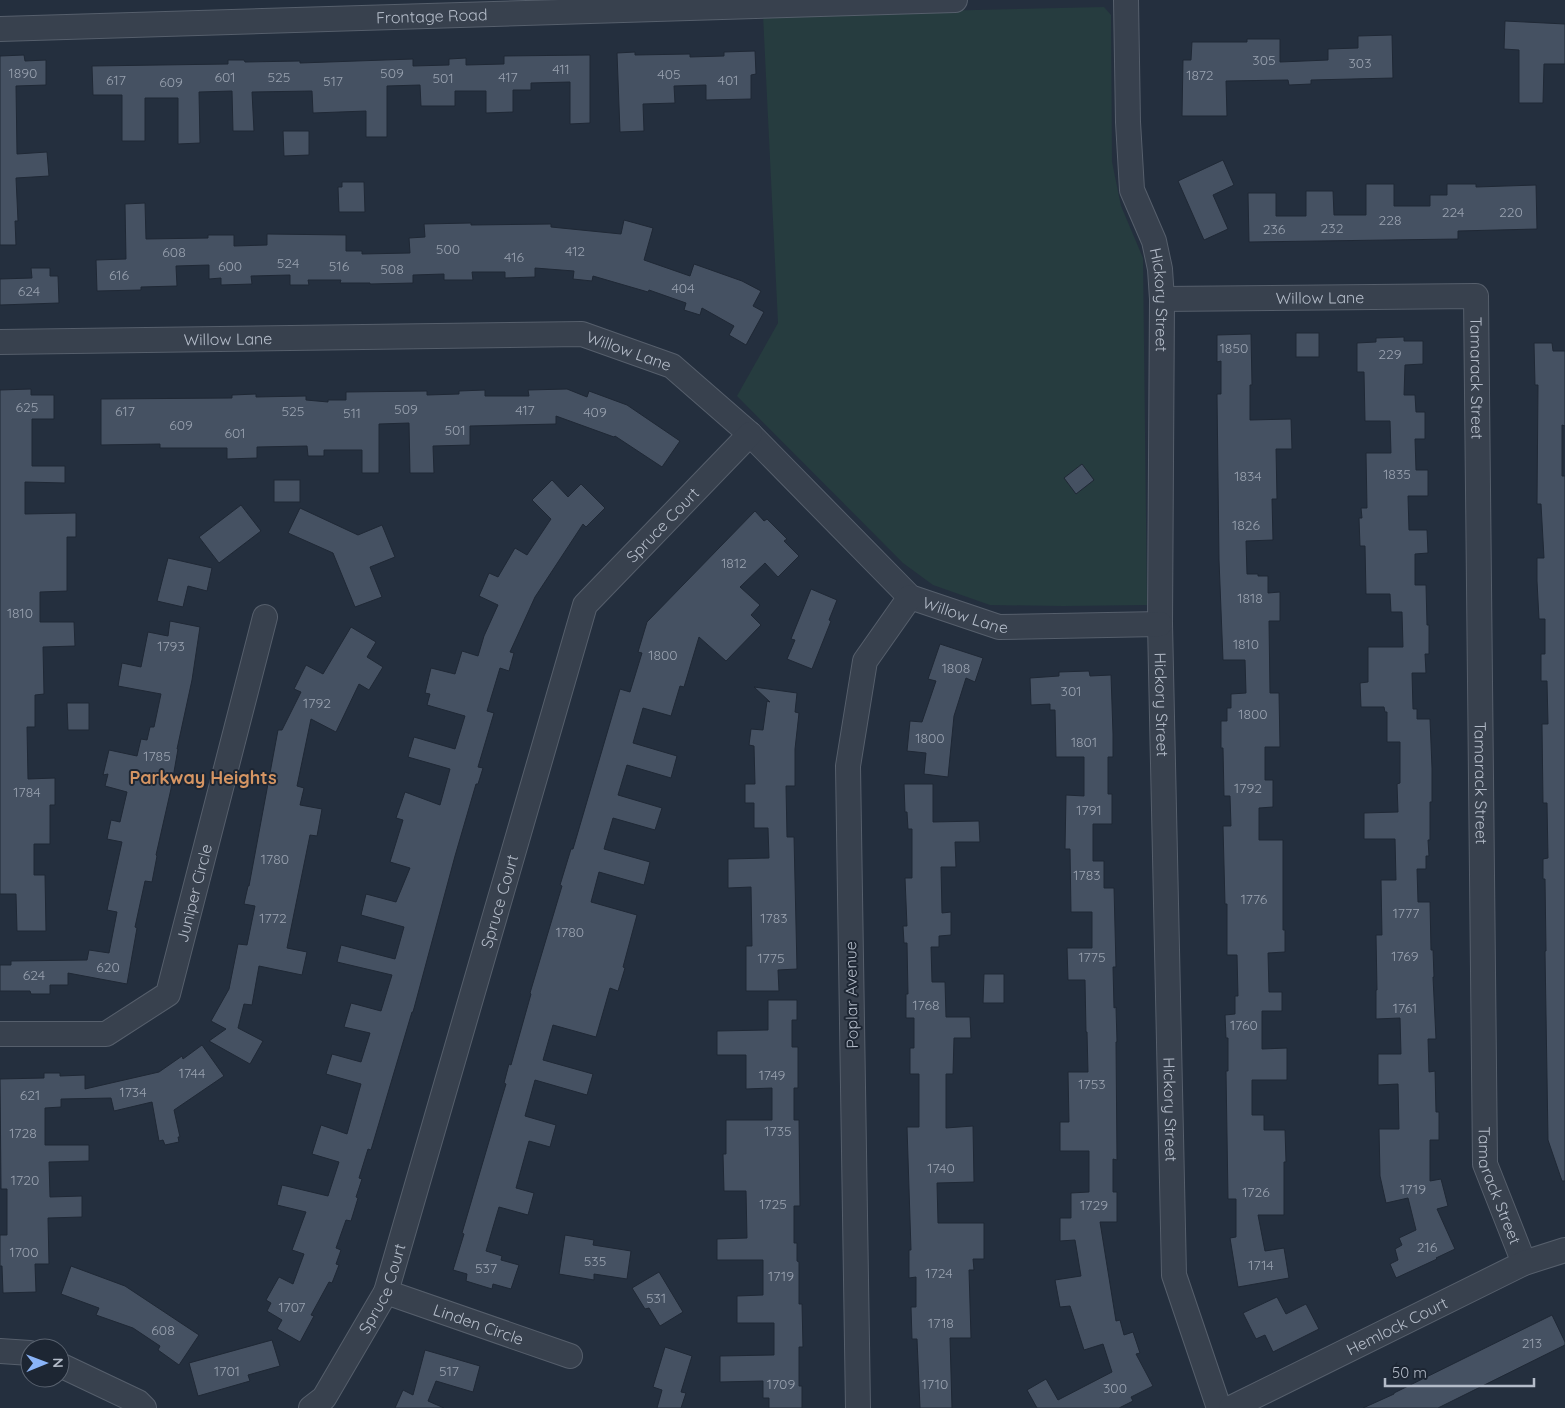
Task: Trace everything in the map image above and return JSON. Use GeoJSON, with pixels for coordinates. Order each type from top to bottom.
{"type":"FeatureCollection","features":[{"type":"Feature","properties":{"kind":"street","name":"Frontage Road"},"geometry":{"type":"LineString","coordinates":[[0,29],[955,0]]}},
{"type":"Feature","properties":{"kind":"street","name":"Hickory Street"},"geometry":{"type":"LineString","coordinates":[[1126,0],[1128,122],[1132,190],[1154,241],[1160,269],[1162,299],[1160,624],[1174,1275],[1219,1408]]}},
{"type":"Feature","properties":{"kind":"street","name":"Willow Lane"},"geometry":{"type":"LineString","coordinates":[[1162,299],[1476,296]]}},
{"type":"Feature","properties":{"kind":"street","name":"Tamarack Street"},"geometry":{"type":"LineString","coordinates":[[1476,296],[1485,1164],[1524,1263]]}},
{"type":"Feature","properties":{"kind":"street","name":"Willow Lane"},"geometry":{"type":"LineString","coordinates":[[0,342],[582,334],[672,366],[750,434],[910,597],[999,627],[1160,624]]}},
{"type":"Feature","properties":{"kind":"street","name":"Spruce Court"},"geometry":{"type":"LineString","coordinates":[[310,1408],[324,1398],[386,1292],[586,605],[750,434]]}},
{"type":"Feature","properties":{"kind":"street","name":"Poplar Avenue"},"geometry":{"type":"LineString","coordinates":[[858,1408],[848,766],[865,661],[910,597]]}},
{"type":"Feature","properties":{"kind":"street","name":"Juniper Circle"},"geometry":{"type":"LineString","coordinates":[[0,1034],[106,1034],[168,994],[266,617]]}},
{"type":"Feature","properties":{"kind":"street","name":"Hemlock Court"},"geometry":{"type":"LineString","coordinates":[[1231,1408],[1524,1263],[1565,1250]]}},
{"type":"Feature","properties":{"kind":"street","name":"Linden Circle"},"geometry":{"type":"LineString","coordinates":[[386,1292],[570,1356]]}},
{"type":"Feature","properties":{"kind":"street"},"geometry":{"type":"LineString","coordinates":[[0,1351],[20,1352]]}},
{"type":"Feature","properties":{"kind":"street"},"geometry":{"type":"LineString","coordinates":[[70,1370],[138,1402],[144,1408]]}},
{"type":"Feature","properties":{"kind":"green space"},"geometry":{"type":"Polygon","coordinates":[[[1104,7],[1111,15],[1112,162],[1121,206],[1143,258],[1147,605],[990,605],[933,585],[903,563],[737,396],[778,323],[763,15],[1104,7]]]}},
{"type":"Feature","properties":{"kind":"building"},"geometry":{"type":"Polygon","coordinates":[[[1505,21],[1565,24],[1565,64],[1544,64],[1543,103],[1519,103],[1519,50],[1504,49],[1505,21]]]}},
{"type":"Feature","properties":{"kind":"building"},"geometry":{"type":"Polygon","coordinates":[[[1392,35],[1393,78],[1311,80],[1311,84],[1289,85],[1288,80],[1226,81],[1227,116],[1182,116],[1183,60],[1191,60],[1192,42],[1247,42],[1247,39],[1280,39],[1280,62],[1328,60],[1328,49],[1358,48],[1358,36],[1392,35]]]}},
{"type":"Feature","properties":{"kind":"building"},"geometry":{"type":"Polygon","coordinates":[[[755,51],[756,74],[751,75],[751,99],[706,100],[706,85],[674,86],[675,103],[643,104],[644,131],[620,132],[617,53],[635,52],[635,55],[690,54],[690,57],[724,56],[724,52],[755,51]]]}},
{"type":"Feature","properties":{"kind":"building"},"geometry":{"type":"Polygon","coordinates":[[[24,55],[25,61],[46,60],[46,85],[16,86],[17,154],[47,152],[49,176],[16,178],[18,221],[15,221],[16,245],[0,245],[0,56],[24,55]]]}},
{"type":"Feature","properties":{"kind":"building"},"geometry":{"type":"Polygon","coordinates":[[[590,55],[590,123],[570,124],[570,82],[531,83],[531,90],[513,90],[513,112],[486,113],[486,91],[455,91],[455,106],[421,106],[420,85],[387,86],[387,137],[366,137],[366,111],[313,113],[312,91],[252,92],[254,131],[233,131],[232,91],[199,92],[200,143],[178,144],[178,98],[145,98],[145,141],[122,141],[122,95],[93,95],[92,66],[228,64],[228,60],[244,60],[245,62],[300,61],[300,63],[413,59],[413,66],[449,65],[449,59],[466,58],[466,65],[504,64],[504,56],[590,55]]]}},
{"type":"Feature","properties":{"kind":"building"},"geometry":{"type":"Polygon","coordinates":[[[283,131],[309,131],[309,155],[284,156],[283,131]]]}},
{"type":"Feature","properties":{"kind":"building"},"geometry":{"type":"Polygon","coordinates":[[[1223,160],[1234,185],[1213,195],[1228,229],[1204,240],[1178,181],[1223,160]]]}},
{"type":"Feature","properties":{"kind":"building"},"geometry":{"type":"Polygon","coordinates":[[[342,182],[364,182],[365,212],[339,212],[338,187],[342,187],[342,182]]]}},
{"type":"Feature","properties":{"kind":"building"},"geometry":{"type":"Polygon","coordinates":[[[1366,184],[1394,184],[1394,206],[1430,206],[1430,195],[1447,195],[1447,184],[1476,184],[1476,187],[1536,185],[1537,229],[1458,231],[1458,239],[1249,242],[1248,193],[1276,193],[1276,216],[1306,216],[1306,191],[1333,191],[1334,215],[1366,215],[1366,184]]]}},
{"type":"Feature","properties":{"kind":"building"},"geometry":{"type":"Polygon","coordinates":[[[145,203],[146,239],[208,238],[208,235],[234,235],[234,246],[267,245],[267,234],[346,235],[346,251],[362,251],[362,254],[410,253],[409,238],[425,237],[424,224],[551,224],[551,227],[621,234],[624,220],[653,228],[644,260],[690,276],[694,264],[742,281],[761,291],[753,306],[764,312],[746,345],[729,335],[734,326],[702,308],[700,315],[684,310],[686,303],[649,290],[648,292],[593,276],[592,281],[573,279],[574,271],[535,268],[535,277],[505,278],[505,272],[472,272],[473,280],[444,280],[444,274],[413,275],[413,283],[370,284],[340,283],[341,280],[308,280],[309,285],[290,285],[290,275],[251,276],[252,284],[221,285],[221,278],[209,279],[209,265],[176,266],[177,286],[141,287],[141,290],[97,291],[96,260],[126,259],[125,204],[145,203]]]}},
{"type":"Feature","properties":{"kind":"building"},"geometry":{"type":"Polygon","coordinates":[[[31,268],[50,268],[50,276],[58,276],[59,303],[0,305],[0,279],[32,278],[31,268]]]}},
{"type":"Feature","properties":{"kind":"building"},"geometry":{"type":"Polygon","coordinates":[[[1296,333],[1319,333],[1319,357],[1296,357],[1296,333]]]}},
{"type":"Feature","properties":{"kind":"building"},"geometry":{"type":"Polygon","coordinates":[[[1251,334],[1252,385],[1250,385],[1250,420],[1291,419],[1292,449],[1276,449],[1277,499],[1272,499],[1273,540],[1246,541],[1247,574],[1268,576],[1268,593],[1280,592],[1280,621],[1269,621],[1270,693],[1279,693],[1280,747],[1265,747],[1265,780],[1273,780],[1273,807],[1259,808],[1259,840],[1283,840],[1283,930],[1285,930],[1285,952],[1268,953],[1269,992],[1282,992],[1282,1011],[1262,1011],[1262,1049],[1287,1048],[1287,1080],[1252,1080],[1252,1115],[1264,1115],[1264,1130],[1285,1130],[1284,1215],[1258,1215],[1265,1251],[1284,1248],[1289,1278],[1238,1287],[1230,1238],[1236,1237],[1236,1199],[1228,1199],[1226,1071],[1228,1071],[1228,1038],[1226,1038],[1225,1015],[1235,1014],[1235,996],[1238,996],[1237,955],[1227,955],[1227,904],[1225,904],[1223,826],[1231,826],[1230,796],[1224,796],[1221,721],[1227,721],[1227,708],[1231,708],[1231,694],[1246,693],[1245,660],[1223,660],[1219,560],[1217,394],[1221,394],[1221,361],[1217,362],[1217,335],[1251,334]]]}},
{"type":"Feature","properties":{"kind":"building"},"geometry":{"type":"Polygon","coordinates":[[[1404,337],[1404,341],[1423,341],[1423,364],[1405,365],[1404,395],[1415,395],[1416,412],[1425,412],[1425,439],[1415,439],[1416,470],[1428,470],[1428,496],[1408,496],[1409,530],[1427,530],[1428,553],[1415,554],[1415,585],[1426,585],[1429,654],[1425,654],[1426,673],[1412,673],[1413,709],[1417,709],[1417,719],[1430,719],[1432,768],[1430,840],[1428,840],[1429,856],[1426,856],[1426,869],[1417,869],[1418,902],[1430,902],[1431,950],[1433,950],[1436,1039],[1428,1039],[1429,1072],[1435,1071],[1436,1112],[1439,1112],[1439,1140],[1430,1140],[1430,1181],[1441,1179],[1448,1206],[1437,1209],[1455,1249],[1396,1278],[1390,1264],[1398,1260],[1395,1249],[1402,1245],[1399,1238],[1416,1230],[1408,1198],[1386,1203],[1380,1176],[1379,1129],[1399,1129],[1398,1084],[1378,1085],[1378,1054],[1401,1054],[1400,1018],[1376,1019],[1376,935],[1382,935],[1381,880],[1396,880],[1395,839],[1364,839],[1364,813],[1398,812],[1397,784],[1400,783],[1400,742],[1387,742],[1387,712],[1385,712],[1384,707],[1361,707],[1360,683],[1368,682],[1368,647],[1403,647],[1402,612],[1391,612],[1390,594],[1366,594],[1365,546],[1360,546],[1359,518],[1362,518],[1361,508],[1367,508],[1366,453],[1391,453],[1390,421],[1365,421],[1364,372],[1357,372],[1357,343],[1376,342],[1376,338],[1404,337]]]}},
{"type":"Feature","properties":{"kind":"building"},"geometry":{"type":"Polygon","coordinates":[[[1534,343],[1552,343],[1553,351],[1565,351],[1565,426],[1562,425],[1562,476],[1565,476],[1565,1181],[1562,1181],[1548,1140],[1545,879],[1543,879],[1543,859],[1548,858],[1547,803],[1543,803],[1542,724],[1548,724],[1547,681],[1541,681],[1541,654],[1545,654],[1545,619],[1539,619],[1537,581],[1537,558],[1544,558],[1541,504],[1537,504],[1538,385],[1535,385],[1534,343]]]}},
{"type":"Feature","properties":{"kind":"building"},"geometry":{"type":"Polygon","coordinates":[[[31,389],[31,395],[54,395],[54,419],[32,419],[32,466],[65,466],[65,483],[25,482],[25,514],[76,513],[76,537],[67,537],[67,591],[40,592],[40,622],[74,622],[75,646],[43,647],[44,694],[35,695],[35,727],[27,727],[28,779],[55,778],[55,805],[50,805],[50,844],[34,844],[34,875],[45,875],[46,931],[17,931],[16,894],[0,894],[0,390],[31,389]]]}},
{"type":"Feature","properties":{"kind":"building"},"geometry":{"type":"Polygon","coordinates":[[[567,389],[587,397],[589,391],[627,405],[680,441],[662,467],[615,436],[556,416],[556,424],[470,426],[470,445],[433,446],[434,473],[410,473],[409,423],[379,424],[379,473],[362,473],[362,450],[324,450],[324,456],[308,456],[307,446],[257,447],[257,458],[227,459],[227,448],[160,448],[160,444],[101,445],[101,399],[232,398],[232,395],[256,394],[256,397],[306,396],[306,400],[328,402],[328,400],[346,400],[346,392],[427,391],[427,395],[459,394],[459,391],[485,390],[485,396],[529,396],[528,390],[567,389]]]}},
{"type":"Feature","properties":{"kind":"building"},"geometry":{"type":"Polygon","coordinates":[[[1082,464],[1094,480],[1076,494],[1064,478],[1082,464]]]}},
{"type":"Feature","properties":{"kind":"building"},"geometry":{"type":"Polygon","coordinates":[[[274,480],[300,480],[300,502],[274,502],[274,480]]]}},
{"type":"Feature","properties":{"kind":"building"},"geometry":{"type":"Polygon","coordinates":[[[552,480],[568,497],[581,484],[605,508],[586,527],[583,524],[535,597],[510,652],[514,653],[509,671],[500,668],[487,711],[494,713],[478,767],[483,768],[478,784],[476,784],[455,856],[413,1012],[371,1150],[368,1149],[359,1178],[362,1179],[351,1221],[346,1220],[336,1248],[341,1250],[336,1264],[339,1265],[332,1283],[329,1282],[311,1315],[314,1316],[300,1342],[277,1329],[282,1320],[267,1311],[271,1303],[266,1300],[279,1277],[293,1284],[304,1254],[292,1250],[306,1212],[277,1205],[282,1185],[328,1196],[339,1162],[312,1154],[321,1125],[347,1134],[361,1084],[326,1074],[332,1054],[361,1062],[370,1033],[344,1027],[351,1003],[381,1011],[392,975],[337,962],[341,945],[395,959],[404,927],[361,915],[366,894],[396,902],[410,868],[390,862],[403,820],[396,818],[405,792],[440,805],[450,769],[408,757],[414,737],[455,749],[465,716],[427,705],[430,694],[425,693],[431,668],[455,674],[462,651],[478,656],[484,636],[498,605],[479,596],[489,573],[498,577],[515,548],[527,555],[551,519],[532,500],[552,480]]]}},
{"type":"Feature","properties":{"kind":"building"},"geometry":{"type":"Polygon","coordinates":[[[241,505],[261,531],[219,563],[199,537],[241,505]]]}},
{"type":"Feature","properties":{"kind":"building"},"geometry":{"type":"Polygon","coordinates":[[[300,508],[358,535],[382,525],[395,557],[370,567],[382,597],[355,607],[333,553],[288,533],[300,508]]]}},
{"type":"Feature","properties":{"kind":"building"},"geometry":{"type":"Polygon","coordinates":[[[755,511],[764,521],[767,519],[787,539],[784,541],[799,556],[778,577],[765,563],[740,587],[760,605],[751,615],[761,625],[726,661],[699,637],[684,687],[680,686],[671,716],[643,708],[633,743],[677,756],[671,778],[627,765],[618,795],[662,808],[655,830],[613,818],[604,849],[650,862],[644,885],[599,872],[591,902],[637,915],[623,967],[625,968],[618,991],[610,988],[596,1037],[553,1025],[543,1060],[593,1074],[587,1095],[535,1080],[525,1116],[556,1125],[550,1147],[529,1141],[516,1188],[534,1193],[528,1215],[499,1207],[486,1251],[502,1256],[501,1260],[519,1265],[511,1289],[493,1284],[492,1289],[466,1281],[467,1274],[453,1270],[464,1234],[462,1233],[506,1084],[504,1083],[509,1064],[511,1065],[562,886],[560,885],[571,849],[573,849],[620,689],[630,692],[642,653],[638,652],[647,622],[755,511]]]}},
{"type":"Feature","properties":{"kind":"building"},"geometry":{"type":"Polygon","coordinates":[[[168,558],[212,568],[207,591],[188,586],[183,607],[157,601],[168,558]]]}},
{"type":"Feature","properties":{"kind":"building"},"geometry":{"type":"Polygon","coordinates":[[[811,589],[837,600],[829,620],[831,621],[812,669],[787,659],[795,640],[791,639],[811,589]]]}},
{"type":"Feature","properties":{"kind":"building"},"geometry":{"type":"Polygon","coordinates":[[[170,621],[200,627],[192,680],[152,882],[145,881],[135,927],[137,928],[127,984],[68,973],[68,985],[50,985],[50,994],[31,994],[30,991],[0,991],[0,965],[11,965],[11,961],[87,960],[89,950],[109,953],[117,912],[107,910],[122,842],[107,839],[111,820],[120,822],[127,792],[105,786],[108,774],[103,775],[109,750],[137,756],[141,739],[147,740],[150,727],[154,727],[161,694],[118,686],[122,663],[141,667],[148,632],[168,636],[170,621]]]}},
{"type":"Feature","properties":{"kind":"building"},"geometry":{"type":"Polygon","coordinates":[[[351,627],[376,642],[367,657],[383,667],[369,690],[359,684],[336,732],[311,719],[297,786],[304,788],[300,805],[322,809],[317,836],[310,835],[287,948],[307,952],[302,975],[259,966],[252,1005],[244,1004],[238,1028],[263,1041],[250,1064],[209,1041],[226,1029],[211,1021],[229,989],[238,944],[247,945],[255,906],[244,904],[278,730],[282,730],[301,692],[294,689],[306,665],[323,674],[351,627]]]}},
{"type":"Feature","properties":{"kind":"building"},"geometry":{"type":"Polygon","coordinates":[[[940,644],[983,658],[975,682],[966,678],[954,716],[948,777],[924,774],[926,753],[907,751],[910,721],[922,722],[936,681],[928,679],[940,644]]]}},
{"type":"Feature","properties":{"kind":"building"},"geometry":{"type":"Polygon","coordinates":[[[1089,671],[1090,676],[1111,675],[1113,734],[1113,757],[1108,757],[1108,794],[1112,794],[1112,824],[1093,824],[1093,861],[1104,861],[1104,888],[1114,888],[1116,967],[1113,967],[1117,1042],[1117,1160],[1113,1159],[1113,1192],[1117,1192],[1117,1222],[1100,1222],[1116,1321],[1120,1320],[1124,1335],[1133,1332],[1140,1353],[1136,1354],[1153,1386],[1131,1397],[1133,1401],[1119,1408],[1037,1408],[1027,1390],[1046,1379],[1058,1400],[1112,1372],[1103,1344],[1084,1350],[1070,1306],[1060,1307],[1055,1280],[1081,1276],[1075,1240],[1060,1241],[1060,1218],[1071,1218],[1071,1193],[1089,1192],[1089,1151],[1060,1151],[1060,1122],[1069,1122],[1068,1072],[1088,1072],[1085,980],[1068,980],[1067,948],[1092,948],[1092,912],[1071,912],[1070,849],[1065,849],[1066,795],[1084,796],[1084,757],[1056,757],[1055,710],[1050,710],[1050,704],[1031,705],[1030,678],[1059,676],[1059,672],[1089,671]]]}},
{"type":"Feature","properties":{"kind":"building"},"geometry":{"type":"Polygon","coordinates":[[[754,687],[797,693],[795,712],[799,713],[795,749],[795,786],[786,786],[787,837],[794,837],[797,969],[778,970],[779,991],[746,991],[746,946],[752,946],[751,887],[728,888],[728,859],[769,858],[768,828],[754,828],[754,803],[745,803],[745,784],[755,784],[754,746],[749,745],[751,729],[763,730],[767,701],[770,702],[754,687]]]}},
{"type":"Feature","properties":{"kind":"building"},"geometry":{"type":"Polygon","coordinates":[[[67,703],[89,703],[89,730],[68,730],[67,703]]]}},
{"type":"Feature","properties":{"kind":"building"},"geometry":{"type":"Polygon","coordinates":[[[904,784],[933,784],[933,822],[979,821],[980,842],[955,842],[956,867],[941,867],[942,913],[951,912],[951,935],[939,936],[939,947],[931,947],[932,982],[945,982],[946,1017],[970,1017],[971,1038],[954,1038],[953,1074],[946,1074],[946,1128],[973,1126],[974,1182],[937,1183],[938,1223],[984,1223],[984,1259],[973,1259],[974,1270],[969,1270],[971,1338],[950,1338],[952,1408],[920,1408],[917,1339],[912,1339],[911,1307],[916,1307],[916,1277],[909,1278],[909,1250],[911,1250],[907,1127],[919,1127],[919,1074],[910,1074],[910,1048],[914,1048],[914,1018],[906,1018],[906,994],[908,994],[907,943],[904,943],[903,926],[907,926],[905,878],[912,878],[912,829],[908,829],[904,784]]]}},
{"type":"Feature","properties":{"kind":"building"},"geometry":{"type":"Polygon","coordinates":[[[984,974],[1004,974],[1004,1003],[983,1003],[984,974]]]}},
{"type":"Feature","properties":{"kind":"building"},"geometry":{"type":"Polygon","coordinates":[[[768,1000],[797,1000],[797,1020],[792,1020],[792,1047],[798,1047],[798,1088],[794,1088],[794,1120],[799,1120],[800,1206],[794,1206],[794,1243],[797,1243],[797,1261],[799,1262],[799,1304],[802,1304],[803,1347],[799,1347],[799,1386],[802,1386],[802,1408],[769,1408],[769,1398],[763,1398],[763,1381],[720,1382],[720,1356],[774,1355],[774,1323],[737,1323],[737,1296],[763,1295],[763,1260],[717,1260],[717,1239],[747,1238],[746,1191],[724,1191],[723,1154],[726,1154],[726,1120],[772,1120],[772,1088],[746,1089],[746,1055],[717,1055],[717,1031],[768,1030],[768,1000]]]}},
{"type":"Feature","properties":{"kind":"building"},"geometry":{"type":"Polygon","coordinates":[[[202,1045],[224,1076],[174,1110],[180,1137],[178,1137],[179,1142],[165,1145],[163,1140],[159,1141],[152,1102],[114,1111],[111,1098],[61,1099],[61,1107],[45,1108],[45,1145],[89,1145],[89,1161],[49,1162],[50,1197],[82,1196],[82,1217],[48,1218],[49,1264],[35,1264],[36,1292],[3,1293],[2,1266],[0,1266],[0,1235],[7,1235],[7,1189],[1,1189],[0,1079],[44,1078],[44,1073],[60,1073],[60,1076],[85,1075],[85,1089],[159,1072],[182,1056],[183,1059],[202,1045]]]}},
{"type":"Feature","properties":{"kind":"building"},"geometry":{"type":"Polygon","coordinates":[[[565,1235],[594,1240],[593,1245],[631,1251],[627,1279],[594,1274],[594,1280],[559,1274],[565,1235]]]}},
{"type":"Feature","properties":{"kind":"building"},"geometry":{"type":"Polygon","coordinates":[[[71,1266],[125,1286],[199,1335],[179,1365],[158,1350],[160,1346],[133,1328],[96,1315],[99,1308],[61,1294],[71,1266]]]}},
{"type":"Feature","properties":{"kind":"building"},"geometry":{"type":"Polygon","coordinates":[[[659,1272],[683,1312],[660,1326],[649,1308],[645,1309],[632,1288],[659,1272]]]}},
{"type":"Feature","properties":{"kind":"building"},"geometry":{"type":"Polygon","coordinates":[[[1277,1297],[1286,1314],[1306,1304],[1319,1329],[1273,1352],[1265,1335],[1256,1339],[1243,1313],[1277,1297]]]}},
{"type":"Feature","properties":{"kind":"building"},"geometry":{"type":"Polygon","coordinates":[[[1552,1315],[1565,1345],[1438,1408],[1363,1408],[1394,1394],[1552,1315]]]}},
{"type":"Feature","properties":{"kind":"building"},"geometry":{"type":"Polygon","coordinates":[[[272,1340],[280,1366],[248,1375],[250,1381],[198,1396],[189,1363],[272,1340]]]}},
{"type":"Feature","properties":{"kind":"building"},"geometry":{"type":"Polygon","coordinates":[[[665,1347],[692,1356],[681,1392],[686,1393],[681,1408],[657,1408],[662,1390],[653,1387],[665,1347]]]}},
{"type":"Feature","properties":{"kind":"building"},"geometry":{"type":"Polygon","coordinates":[[[425,1350],[480,1366],[473,1392],[436,1381],[428,1401],[444,1408],[395,1408],[403,1390],[413,1395],[425,1350]]]}},
{"type":"Feature","properties":{"kind":"district","name":"Parkway Heights"},"geometry":{"type":"Point","coordinates":[203,777]}}]}
